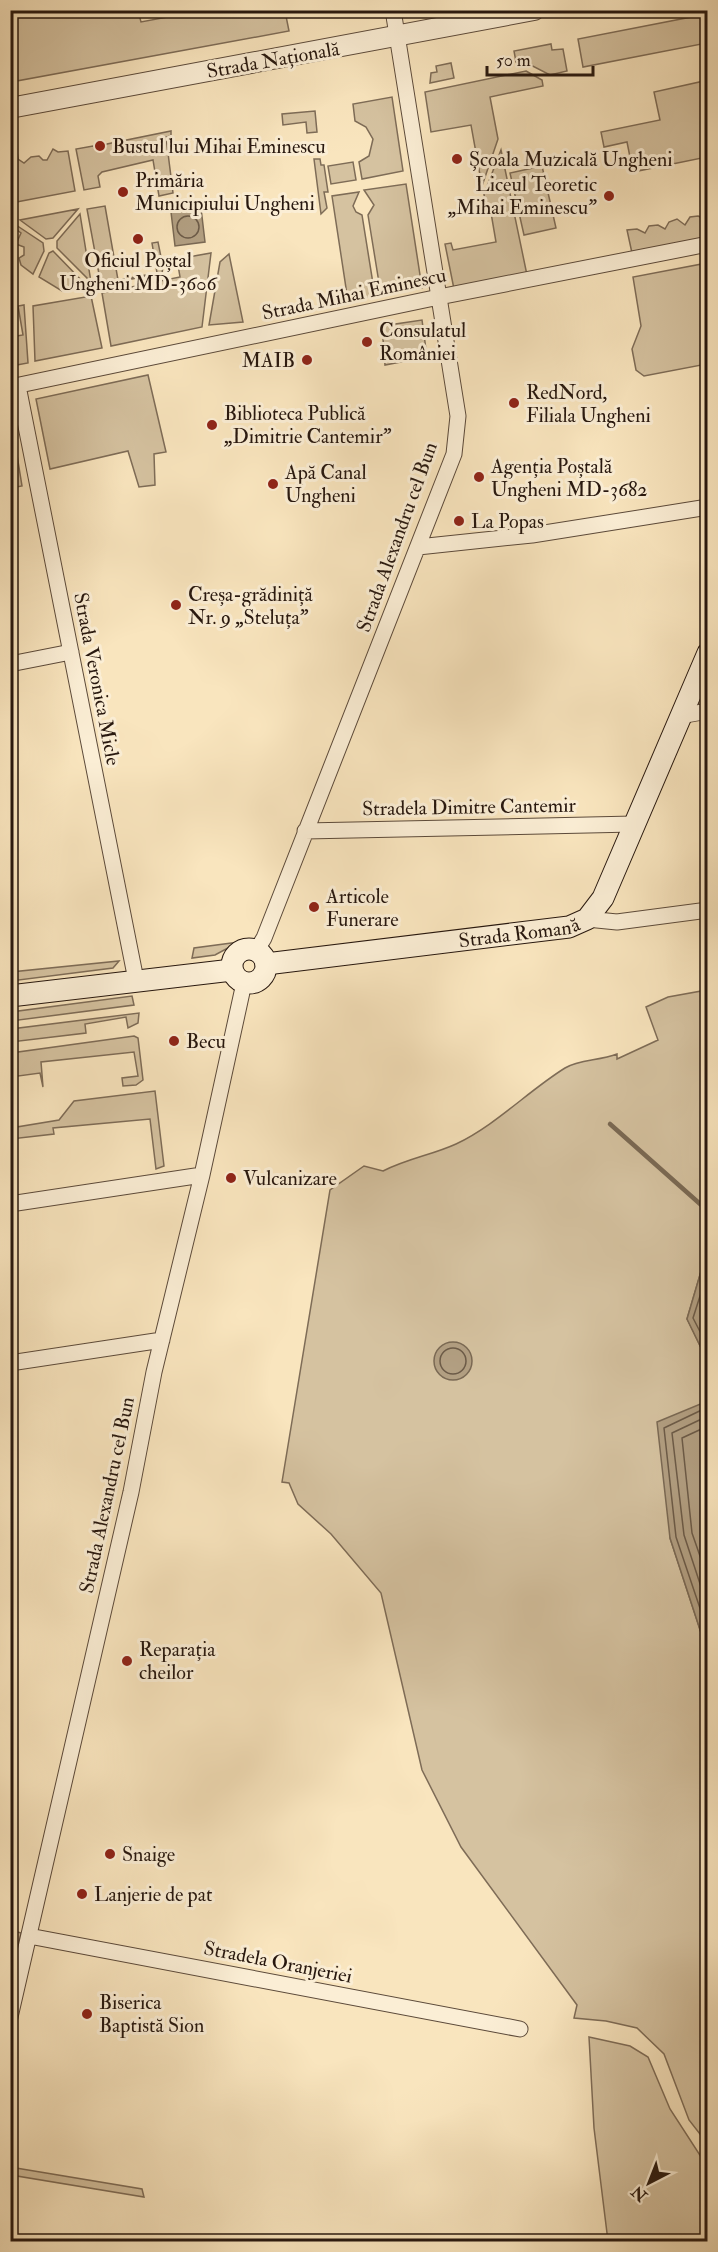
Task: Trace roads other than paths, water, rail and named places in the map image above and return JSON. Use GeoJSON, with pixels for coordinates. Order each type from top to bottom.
{"type":"FeatureCollection","features":[{"type":"Feature","properties":{"kind":"main road","name":"Strada Romană"},"geometry":{"type":"LineString","coordinates":[[238,976],[234,957],[244,950],[261,958],[569,927],[587,919],[603,898],[708,653]]}},
{"type":"Feature","properties":{"kind":"main road"},"geometry":{"type":"LineString","coordinates":[[10,996],[136,980],[238,976],[260,980],[261,958]]}},
{"type":"Feature","properties":{"kind":"street","name":"Strada Alexandru cel Bun"},"geometry":{"type":"LineString","coordinates":[[261,958],[264,938],[454,454],[458,416],[393,10]]}},
{"type":"Feature","properties":{"kind":"street","name":"Strada Națională"},"geometry":{"type":"LineString","coordinates":[[10,108],[534,10]]}},
{"type":"Feature","properties":{"kind":"street","name":"Strada Mihai Eminescu"},"geometry":{"type":"LineString","coordinates":[[14,386],[439,297],[708,244]]}},
{"type":"Feature","properties":{"kind":"street","name":"Strada Veronica Micle"},"geometry":{"type":"LineString","coordinates":[[14,386],[71,652],[136,980]]}},
{"type":"Feature","properties":{"kind":"street"},"geometry":{"type":"LineString","coordinates":[[418,547],[532,536],[708,507]]}},
{"type":"Feature","properties":{"kind":"street"},"geometry":{"type":"LineString","coordinates":[[10,664],[71,652]]}},
{"type":"Feature","properties":{"kind":"street"},"geometry":{"type":"LineString","coordinates":[[680,716],[708,711]]}},
{"type":"Feature","properties":{"kind":"street","name":"Stradela Dimitre Cantemir"},"geometry":{"type":"LineString","coordinates":[[305,831],[634,824]]}},
{"type":"Feature","properties":{"kind":"street"},"geometry":{"type":"LineString","coordinates":[[587,919],[617,922],[708,910]]}},
{"type":"Feature","properties":{"kind":"street","name":"Strada Alexandru cel Bun"},"geometry":{"type":"LineString","coordinates":[[10,2017],[129,1503],[162,1340],[202,1175],[238,976]]}},
{"type":"Feature","properties":{"kind":"street"},"geometry":{"type":"LineString","coordinates":[[10,1204],[202,1175]]}},
{"type":"Feature","properties":{"kind":"street"},"geometry":{"type":"LineString","coordinates":[[10,1363],[162,1340]]}},
{"type":"Feature","properties":{"kind":"street","name":"Stradela Oranjeriei"},"geometry":{"type":"LineString","coordinates":[[29,1936],[520,2029]]}},
{"type":"Feature","properties":{"kind":"water"},"geometry":{"type":"Polygon","coordinates":[[[201,208],[205,242],[175,246],[171,212],[201,208]]]}},
{"type":"Feature","properties":{"kind":"water"},"geometry":{"type":"Polygon","coordinates":[[[707,1251],[707,1360],[687,1319],[707,1251]]]}},
{"type":"Feature","properties":{"kind":"water"},"geometry":{"type":"Polygon","coordinates":[[[453,1342],[467,1347],[472,1361],[467,1375],[453,1380],[439,1375],[434,1361],[439,1347],[453,1342]]]}},
{"type":"Feature","properties":{"kind":"water"},"geometry":{"type":"Polygon","coordinates":[[[707,1378],[707,1651],[670,1538],[657,1422],[703,1403],[707,1378]]]}},
{"type":"Feature","properties":{"kind":"waterway"},"geometry":{"type":"LineString","coordinates":[[610,1124],[708,1211]]}},
{"type":"Feature","properties":{"kind":"place","name":"Bustul lui Mihai Eminescu"},"geometry":{"type":"Point","coordinates":[100,146]}},
{"type":"Feature","properties":{"kind":"place","name":"Școala Muzicală Ungheni"},"geometry":{"type":"Point","coordinates":[457,159]}},
{"type":"Feature","properties":{"kind":"place","name":"Primăria Municipiului Ungheni"},"geometry":{"type":"Point","coordinates":[123,192]}},
{"type":"Feature","properties":{"kind":"place","name":"Liceul Teoretic „Mihai Eminescu”"},"geometry":{"type":"Point","coordinates":[609,196]}},
{"type":"Feature","properties":{"kind":"place","name":"Oficiul Poștal Ungheni MD-3606"},"geometry":{"type":"Point","coordinates":[138,239]}},
{"type":"Feature","properties":{"kind":"place","name":"Consulatul României"},"geometry":{"type":"Point","coordinates":[367,342]}},
{"type":"Feature","properties":{"kind":"place","name":"MAIB"},"geometry":{"type":"Point","coordinates":[307,360]}},
{"type":"Feature","properties":{"kind":"place","name":"RedNord, Filiala Ungheni"},"geometry":{"type":"Point","coordinates":[514,403]}},
{"type":"Feature","properties":{"kind":"place","name":"Biblioteca Publică „Dimitrie Cantemir\""},"geometry":{"type":"Point","coordinates":[212,425]}},
{"type":"Feature","properties":{"kind":"place","name":"Agenția Poștală Ungheni MD-3682"},"geometry":{"type":"Point","coordinates":[479,477]}},
{"type":"Feature","properties":{"kind":"place","name":"Apă Canal Ungheni"},"geometry":{"type":"Point","coordinates":[273,484]}},
{"type":"Feature","properties":{"kind":"place","name":"La Popas"},"geometry":{"type":"Point","coordinates":[459,521]}},
{"type":"Feature","properties":{"kind":"place","name":"Creșa-grădiniță Nr. 9 „Steluța”"},"geometry":{"type":"Point","coordinates":[176,605]}},
{"type":"Feature","properties":{"kind":"place","name":"Articole Funerare"},"geometry":{"type":"Point","coordinates":[314,907]}},
{"type":"Feature","properties":{"kind":"place","name":"Becu"},"geometry":{"type":"Point","coordinates":[174,1041]}},
{"type":"Feature","properties":{"kind":"place","name":"Vulcanizare"},"geometry":{"type":"Point","coordinates":[231,1178]}},
{"type":"Feature","properties":{"kind":"place","name":"Reparația cheilor"},"geometry":{"type":"Point","coordinates":[127,1661]}},
{"type":"Feature","properties":{"kind":"place","name":"Snaige"},"geometry":{"type":"Point","coordinates":[110,1854]}},
{"type":"Feature","properties":{"kind":"place","name":"Lanjerie de pat"},"geometry":{"type":"Point","coordinates":[82,1894]}},
{"type":"Feature","properties":{"kind":"place","name":"Biserica Baptistă Sion"},"geometry":{"type":"Point","coordinates":[87,2014]}}]}
